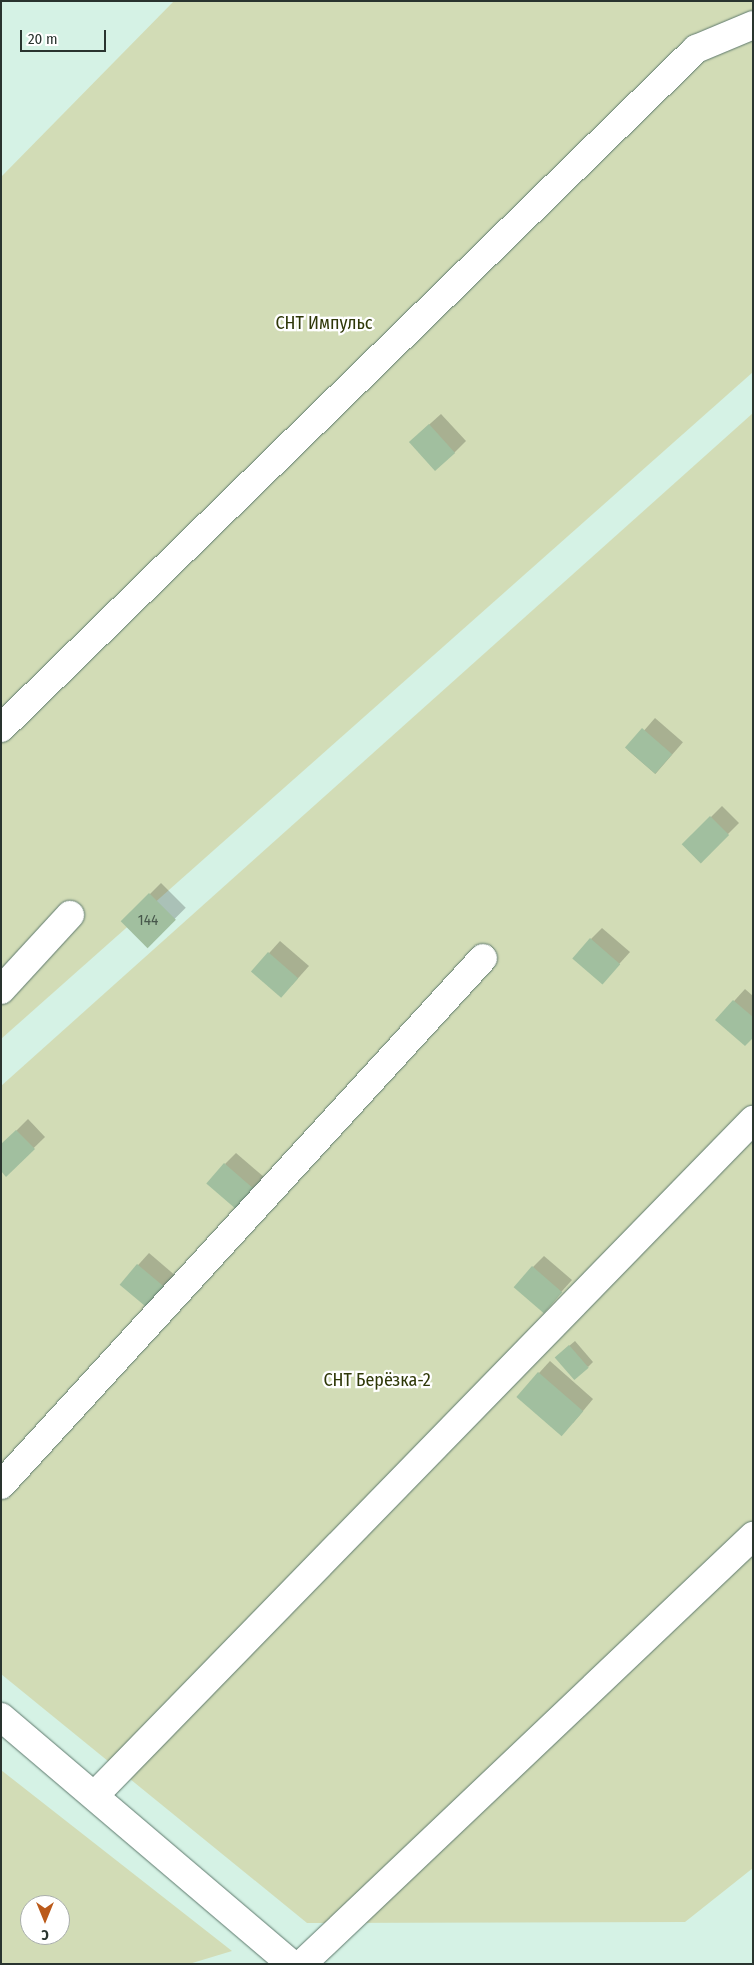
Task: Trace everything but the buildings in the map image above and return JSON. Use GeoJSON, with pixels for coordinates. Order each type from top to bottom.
{"type":"FeatureCollection","features":[{"type":"Feature","properties":{"kind":"lane"},"geometry":{"type":"LineString","coordinates":[[1,728],[696,49],[753,25]]}},
{"type":"Feature","properties":{"kind":"lane"},"geometry":{"type":"LineString","coordinates":[[1,990],[70,915]]}},
{"type":"Feature","properties":{"kind":"lane"},"geometry":{"type":"LineString","coordinates":[[1,1485],[483,958]]}},
{"type":"Feature","properties":{"kind":"lane"},"geometry":{"type":"LineString","coordinates":[[95,1795],[753,1120]]}},
{"type":"Feature","properties":{"kind":"lane"},"geometry":{"type":"LineString","coordinates":[[302,1964],[753,1536]]}},
{"type":"Feature","properties":{"kind":"lane"},"geometry":{"type":"LineString","coordinates":[[1,1717],[95,1795],[291,1964]]}},
{"type":"Feature","properties":{"kind":"green space","name":"СНТ Импульс"},"geometry":{"type":"Polygon","coordinates":[[[174,1],[753,1],[753,372],[1,1039],[1,177],[174,1]]]}},
{"type":"Feature","properties":{"kind":"green space","name":"СНТ Берёзка-2"},"geometry":{"type":"Polygon","coordinates":[[[753,413],[753,1868],[685,1922],[307,1923],[1,1674],[1,1086],[753,413]]]}},
{"type":"Feature","properties":{"kind":"green space"},"geometry":{"type":"Polygon","coordinates":[[[1,1770],[232,1951],[189,1964],[1,1964],[1,1770]]]}}]}
